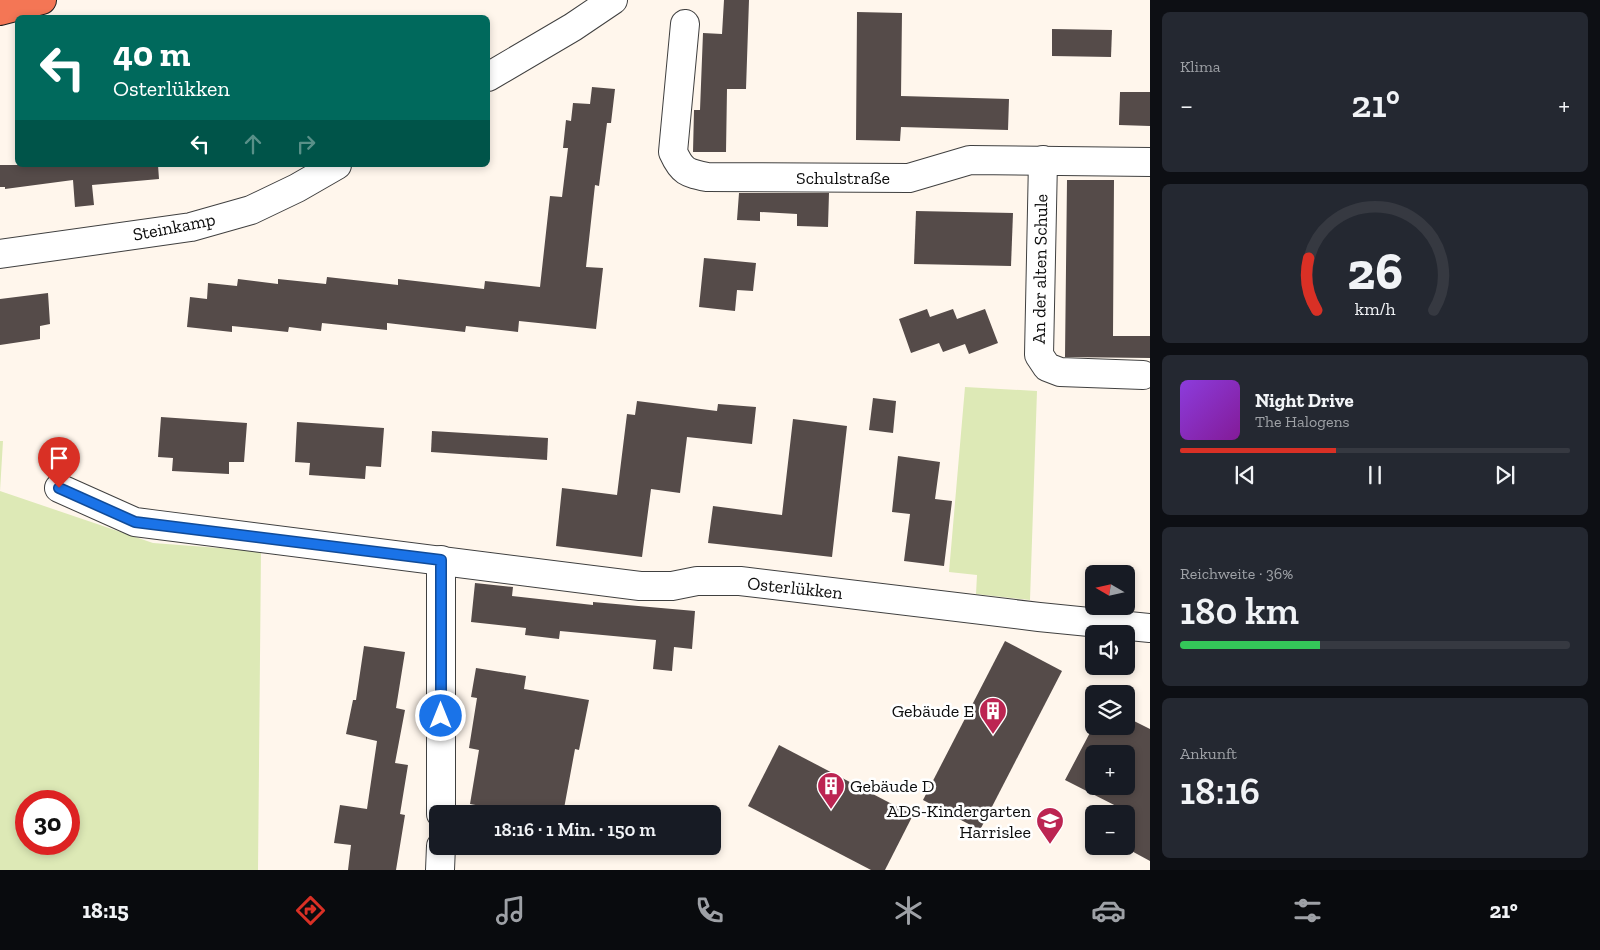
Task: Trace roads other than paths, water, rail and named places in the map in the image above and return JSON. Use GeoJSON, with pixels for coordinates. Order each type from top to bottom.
{"type":"FeatureCollection","features":[{"type":"Feature","properties":{"kind":"highway"},"geometry":{"type":"LineString","coordinates":[[0,11],[42,0]]}},
{"type":"Feature","properties":{"kind":"street"},"geometry":{"type":"LineString","coordinates":[[490,76],[573,27],[613,0]]}},
{"type":"Feature","properties":{"kind":"street","name":"Schulstraße"},"geometry":{"type":"LineString","coordinates":[[685,24],[673,152],[680,166],[689,173],[707,177],[909,178],[970,160],[1150,162]]}},
{"type":"Feature","properties":{"kind":"street","name":"An der alten Schule"},"geometry":{"type":"LineString","coordinates":[[1043,160],[1039,355],[1047,367],[1060,372],[1143,376]]}},
{"type":"Feature","properties":{"kind":"street","name":"Steinkamp"},"geometry":{"type":"LineString","coordinates":[[0,254],[191,227],[251,210],[297,188],[334,167]]}},
{"type":"Feature","properties":{"kind":"street","name":"Osterlükken"},"geometry":{"type":"LineString","coordinates":[[59,488],[135,522],[640,586],[672,586],[697,581],[740,581],[1039,617],[1150,628]]}},
{"type":"Feature","properties":{"kind":"street"},"geometry":{"type":"LineString","coordinates":[[441,560],[441,805]]}},
{"type":"Feature","properties":{"kind":"street"},"geometry":{"type":"LineString","coordinates":[[440,855],[440,870]]}},
{"type":"Feature","properties":{"kind":"place","name":"Gebäude E"},"geometry":{"type":"Point","coordinates":[993,735]}},
{"type":"Feature","properties":{"kind":"place","name":"Gebäude D"},"geometry":{"type":"Point","coordinates":[831,810]}},
{"type":"Feature","properties":{"kind":"place","name":"ADS-Kindergarten Harrislee"},"geometry":{"type":"Point","coordinates":[1050,845]}}]}
